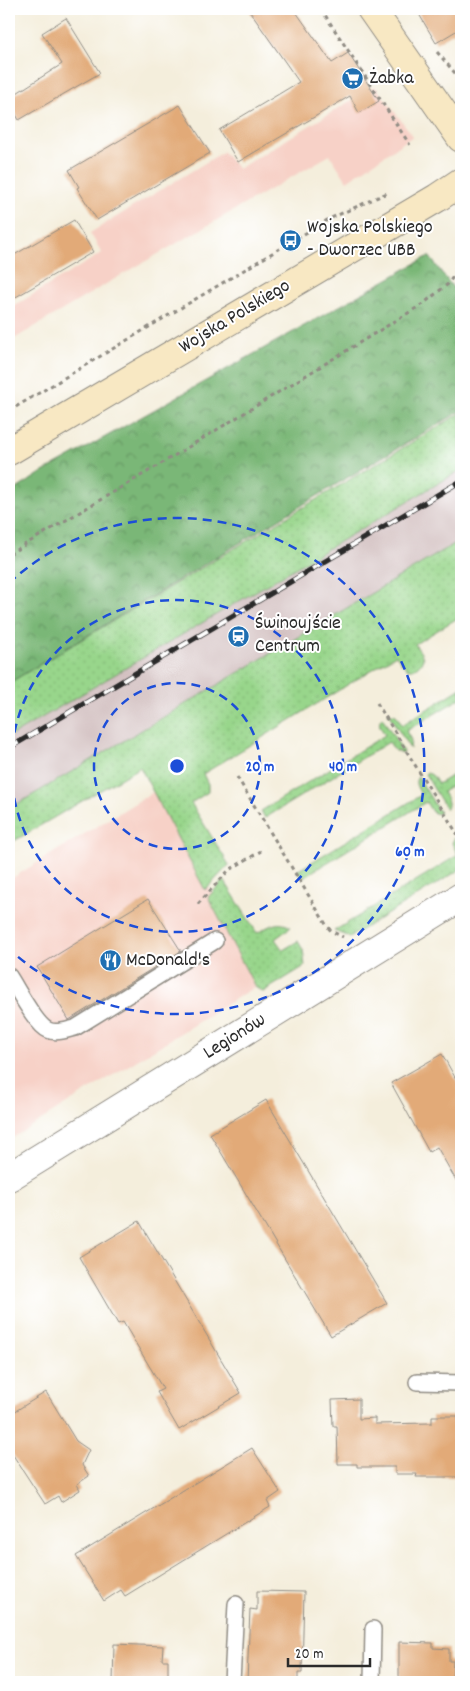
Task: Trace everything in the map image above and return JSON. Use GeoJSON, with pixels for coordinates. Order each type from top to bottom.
{"type":"FeatureCollection","features":[{"type":"Feature","properties":{"kind":"street"},"geometry":{"type":"LineString","coordinates":[[371,9],[461,138]]}},
{"type":"Feature","properties":{"kind":"street","name":"Wojska Polskiego"},"geometry":{"type":"LineString","coordinates":[[9,451],[461,182]]}},
{"type":"Feature","properties":{"kind":"street","name":"Legionów"},"geometry":{"type":"LineString","coordinates":[[9,1177],[461,897]]}},
{"type":"Feature","properties":{"kind":"lane"},"geometry":{"type":"LineString","coordinates":[[9,976],[40,1025],[49,1031],[58,1032],[75,1028],[215,941]]}},
{"type":"Feature","properties":{"kind":"lane"},"geometry":{"type":"LineString","coordinates":[[417,1382],[461,1383]]}},
{"type":"Feature","properties":{"kind":"lane"},"geometry":{"type":"LineString","coordinates":[[232,1682],[236,1604]]}},
{"type":"Feature","properties":{"kind":"lane"},"geometry":{"type":"LineString","coordinates":[[372,1682],[374,1630]]}},
{"type":"Feature","properties":{"kind":"path"},"geometry":{"type":"LineString","coordinates":[[321,9],[410,145]]}},
{"type":"Feature","properties":{"kind":"path"},"geometry":{"type":"LineString","coordinates":[[9,411],[329,219],[391,191]]}},
{"type":"Feature","properties":{"kind":"path"},"geometry":{"type":"LineString","coordinates":[[9,554],[423,304],[448,284],[461,265]]}},
{"type":"Feature","properties":{"kind":"path"},"geometry":{"type":"LineString","coordinates":[[377,704],[461,840]]}},
{"type":"Feature","properties":{"kind":"path"},"geometry":{"type":"LineString","coordinates":[[237,777],[327,926],[331,931],[344,938]]}},
{"type":"Feature","properties":{"kind":"path"},"geometry":{"type":"LineString","coordinates":[[198,904],[228,870],[261,851]]}},
{"type":"Feature","properties":{"kind":"shaded area"},"geometry":{"type":"Polygon","coordinates":[[[375,86],[413,136],[347,181],[330,155],[9,342],[9,309],[102,253],[90,233],[223,152],[238,169],[375,86]]]}},
{"type":"Feature","properties":{"kind":"shaded area"},"geometry":{"type":"Polygon","coordinates":[[[461,470],[461,540],[9,809],[9,737],[461,470]]]}},
{"type":"Feature","properties":{"kind":"shaded area"},"geometry":{"type":"Polygon","coordinates":[[[158,789],[259,984],[9,1140],[9,880],[158,789]]]}},
{"type":"Feature","properties":{"kind":"green space"},"geometry":{"type":"Polygon","coordinates":[[[429,256],[461,298],[461,411],[9,683],[9,494],[41,473],[429,256]]]}},
{"type":"Feature","properties":{"kind":"green space"},"geometry":{"type":"Polygon","coordinates":[[[461,413],[461,470],[9,737],[9,683],[461,413]]]}},
{"type":"Feature","properties":{"kind":"green space"},"geometry":{"type":"Polygon","coordinates":[[[461,540],[461,616],[415,644],[423,659],[418,666],[408,669],[396,655],[203,774],[208,784],[208,792],[191,803],[229,865],[205,890],[140,767],[9,844],[9,809],[461,540]]]}},
{"type":"Feature","properties":{"kind":"green space"},"geometry":{"type":"Polygon","coordinates":[[[461,688],[461,698],[406,731],[411,740],[410,749],[388,713],[396,715],[402,725],[461,688]]]}},
{"type":"Feature","properties":{"kind":"green space"},"geometry":{"type":"Polygon","coordinates":[[[382,717],[404,753],[395,751],[389,742],[265,818],[261,811],[385,735],[380,724],[382,717]]]}},
{"type":"Feature","properties":{"kind":"green space"},"geometry":{"type":"Polygon","coordinates":[[[461,770],[461,780],[443,792],[448,803],[446,809],[425,774],[427,772],[433,776],[438,784],[461,770]]]}},
{"type":"Feature","properties":{"kind":"green space"},"geometry":{"type":"Polygon","coordinates":[[[418,777],[440,813],[432,812],[426,802],[302,878],[297,871],[421,795],[416,783],[418,777]]]}},
{"type":"Feature","properties":{"kind":"green space"},"geometry":{"type":"Polygon","coordinates":[[[455,837],[461,847],[461,869],[350,937],[334,931],[458,855],[452,843],[455,837]]]}},
{"type":"Feature","properties":{"kind":"green space"},"geometry":{"type":"Polygon","coordinates":[[[224,880],[257,933],[269,926],[277,924],[286,925],[291,927],[275,939],[283,950],[298,941],[303,950],[305,966],[263,992],[255,987],[208,897],[224,880]]]}},
{"type":"Feature","properties":{"kind":"building"},"geometry":{"type":"Polygon","coordinates":[[[248,9],[294,9],[332,63],[348,53],[379,101],[359,113],[350,96],[238,162],[219,130],[299,82],[248,9]]]}},
{"type":"Feature","properties":{"kind":"building"},"geometry":{"type":"Polygon","coordinates":[[[416,9],[461,9],[461,28],[436,43],[416,9]]]}},
{"type":"Feature","properties":{"kind":"building"},"geometry":{"type":"Polygon","coordinates":[[[66,18],[100,73],[19,120],[9,102],[9,98],[62,64],[42,33],[66,18]]]}},
{"type":"Feature","properties":{"kind":"building"},"geometry":{"type":"Polygon","coordinates":[[[180,105],[210,153],[97,220],[77,188],[79,187],[69,170],[180,105]]]}},
{"type":"Feature","properties":{"kind":"building"},"geometry":{"type":"Polygon","coordinates":[[[74,220],[93,252],[9,301],[9,258],[74,220]]]}},
{"type":"Feature","properties":{"kind":"building","name":"McDonald's"},"geometry":{"type":"Polygon","coordinates":[[[148,899],[181,951],[69,1020],[37,967],[148,899]]]}},
{"type":"Feature","properties":{"kind":"building"},"geometry":{"type":"Polygon","coordinates":[[[442,1054],[461,1088],[461,1189],[437,1147],[429,1152],[391,1083],[442,1054]]]}},
{"type":"Feature","properties":{"kind":"building"},"geometry":{"type":"Polygon","coordinates":[[[266,1100],[387,1303],[331,1336],[210,1134],[266,1100]]]}},
{"type":"Feature","properties":{"kind":"building"},"geometry":{"type":"Polygon","coordinates":[[[139,1221],[241,1393],[179,1430],[157,1392],[163,1389],[123,1322],[118,1324],[79,1257],[139,1221]]]}},
{"type":"Feature","properties":{"kind":"building"},"geometry":{"type":"Polygon","coordinates":[[[46,1392],[76,1441],[89,1450],[82,1465],[89,1476],[77,1484],[80,1490],[61,1502],[58,1496],[45,1504],[9,1449],[9,1415],[46,1392]]]}},
{"type":"Feature","properties":{"kind":"building"},"geometry":{"type":"Polygon","coordinates":[[[359,1399],[359,1419],[375,1418],[375,1424],[432,1423],[432,1416],[458,1416],[459,1444],[461,1444],[461,1477],[416,1477],[417,1474],[395,1474],[395,1467],[357,1467],[357,1464],[338,1464],[337,1426],[333,1426],[332,1400],[359,1399]]]}},
{"type":"Feature","properties":{"kind":"building"},"geometry":{"type":"Polygon","coordinates":[[[252,1448],[280,1492],[267,1501],[270,1507],[125,1596],[121,1590],[104,1601],[76,1556],[252,1448]]]}},
{"type":"Feature","properties":{"kind":"building"},"geometry":{"type":"Polygon","coordinates":[[[257,1591],[304,1592],[302,1673],[298,1673],[298,1682],[247,1682],[250,1609],[257,1610],[257,1591]]]}},
{"type":"Feature","properties":{"kind":"building"},"geometry":{"type":"Polygon","coordinates":[[[399,1642],[433,1643],[433,1648],[449,1649],[449,1661],[453,1661],[452,1682],[399,1682],[399,1642]]]}},
{"type":"Feature","properties":{"kind":"building"},"geometry":{"type":"Polygon","coordinates":[[[114,1644],[163,1646],[162,1660],[168,1660],[168,1682],[113,1682],[114,1644]]]}},
{"type":"Feature","properties":{"kind":"railway"},"geometry":{"type":"LineString","coordinates":[[9,748],[461,481]]}},
{"type":"Feature","properties":{"kind":"place","name":"Żabka"},"geometry":{"type":"Point","coordinates":[353,79]}},
{"type":"Feature","properties":{"kind":"place","name":"Wojska Polskiego - Dworzec UBB"},"geometry":{"type":"Point","coordinates":[291,240]}},
{"type":"Feature","properties":{"kind":"place","name":"Świnoujście Centrum"},"geometry":{"type":"Point","coordinates":[239,636]}},
{"type":"Feature","properties":{"kind":"place","name":"McDonald's"},"geometry":{"type":"Point","coordinates":[110,961]}}]}
